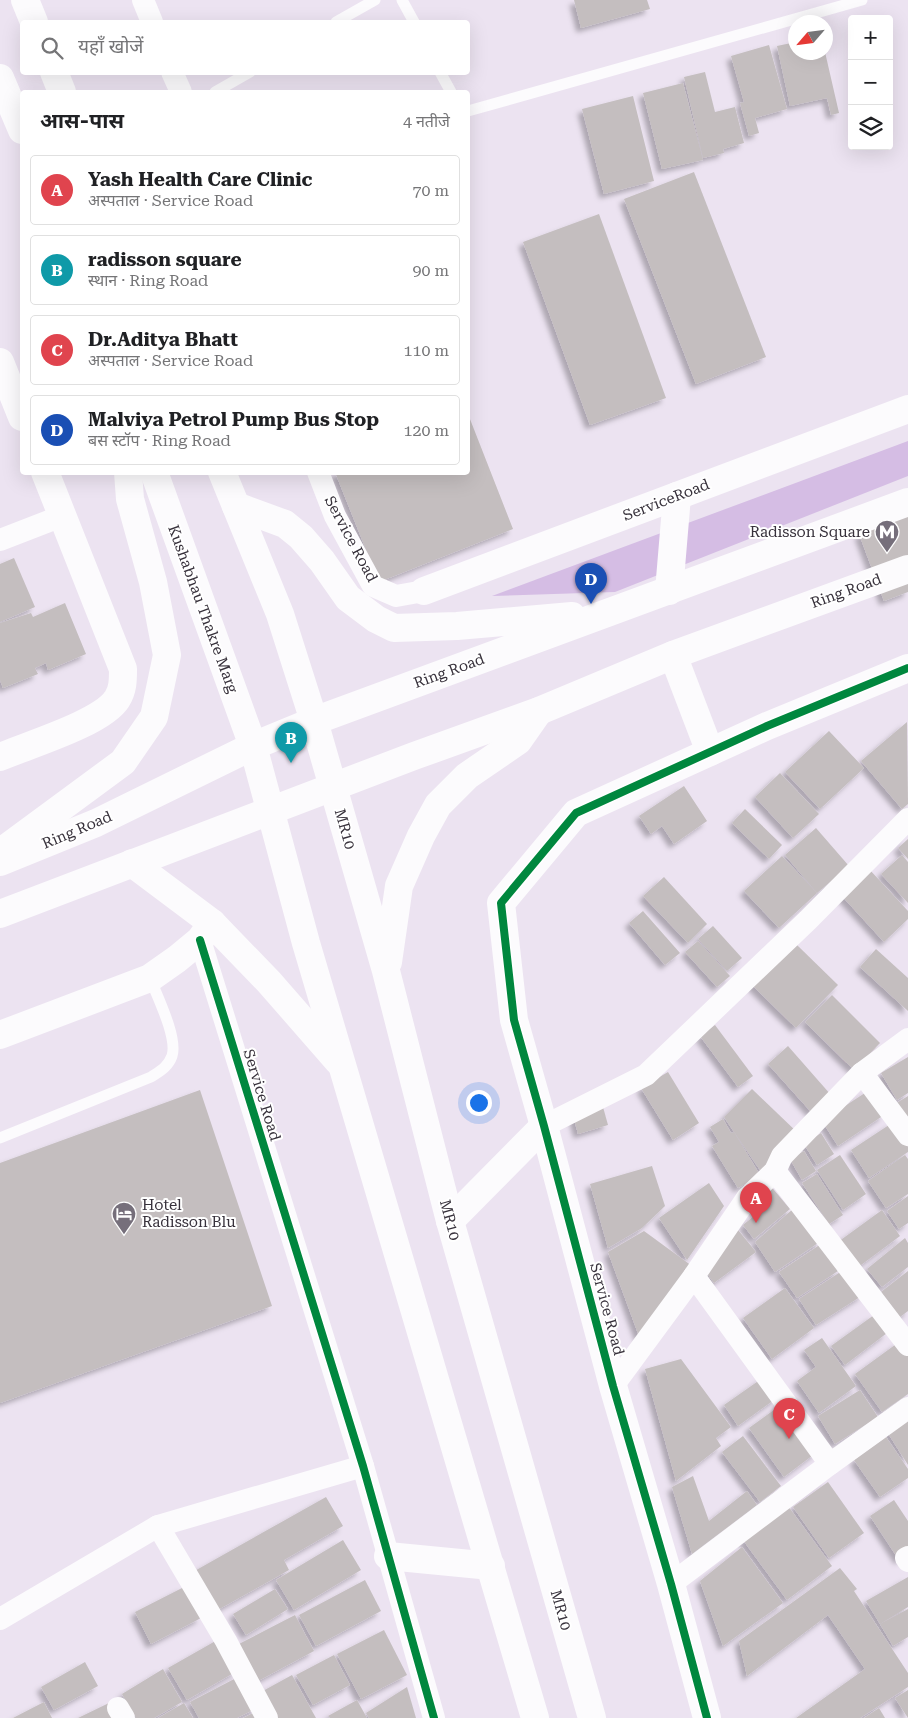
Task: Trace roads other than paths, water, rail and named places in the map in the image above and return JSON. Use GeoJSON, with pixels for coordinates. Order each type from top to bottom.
{"type":"FeatureCollection","features":[{"type":"Feature","properties":{"kind":"main road"},"geometry":{"type":"LineString","coordinates":[[25,0],[33,20]]}},
{"type":"Feature","properties":{"kind":"main road"},"geometry":{"type":"LineString","coordinates":[[55,75],[61,90]]}},
{"type":"Feature","properties":{"kind":"main road"},"geometry":{"type":"LineString","coordinates":[[0,78],[20,125]]}},
{"type":"Feature","properties":{"kind":"main road"},"geometry":{"type":"LineString","coordinates":[[10,371],[20,409]]}},
{"type":"Feature","properties":{"kind":"main road","name":"ServiceRoad"},"geometry":{"type":"LineString","coordinates":[[424,591],[908,409]]}},
{"type":"Feature","properties":{"kind":"main road"},"geometry":{"type":"LineString","coordinates":[[0,757],[90,721],[109,709],[118,698],[122,684],[123,669],[46,475]]}},
{"type":"Feature","properties":{"kind":"main road"},"geometry":{"type":"LineString","coordinates":[[0,853],[124,762],[154,717],[167,655],[153,582],[130,499],[128,475]]}},
{"type":"Feature","properties":{"kind":"main road","name":"Kushabhau Thakre Marg"},"geometry":{"type":"LineString","coordinates":[[155,475],[253,746]]}},
{"type":"Feature","properties":{"kind":"main road"},"geometry":{"type":"LineString","coordinates":[[223,475],[280,614],[314,721]]}},
{"type":"Feature","properties":{"kind":"main road"},"geometry":{"type":"LineString","coordinates":[[669,590],[677,496]]}},
{"type":"Feature","properties":{"kind":"main road","name":"Ring Road"},"geometry":{"type":"LineString","coordinates":[[0,862],[96,823],[253,746],[314,721],[908,502]]}},
{"type":"Feature","properties":{"kind":"main road"},"geometry":{"type":"LineString","coordinates":[[236,506],[285,524],[306,543],[348,598],[376,619],[394,628],[457,626],[606,614]]}},
{"type":"Feature","properties":{"kind":"main road","name":"Ring Road"},"geometry":{"type":"LineString","coordinates":[[0,914],[539,710],[673,655],[908,568]]}},
{"type":"Feature","properties":{"kind":"main road"},"geometry":{"type":"LineString","coordinates":[[673,655],[710,752],[767,726],[908,668]]}},
{"type":"Feature","properties":{"kind":"main road"},"geometry":{"type":"LineString","coordinates":[[386,971],[399,886],[421,836],[438,805],[467,776],[518,741],[539,710]]}},
{"type":"Feature","properties":{"kind":"main road","name":"MR10"},"geometry":{"type":"LineString","coordinates":[[314,721],[386,971],[450,1221],[592,1718]]}},
{"type":"Feature","properties":{"kind":"main road"},"geometry":{"type":"LineString","coordinates":[[253,746],[306,943],[535,1718]]}},
{"type":"Feature","properties":{"kind":"main road","name":"Service Road"},"geometry":{"type":"LineString","coordinates":[[706,1718],[671,1584],[613,1386],[514,1020],[501,903],[576,813],[710,752]]}},
{"type":"Feature","properties":{"kind":"main road"},"geometry":{"type":"LineString","coordinates":[[132,863],[206,932],[269,982],[344,1068]]}},
{"type":"Feature","properties":{"kind":"main road"},"geometry":{"type":"LineString","coordinates":[[0,1035],[150,978],[177,959],[206,932]]}},
{"type":"Feature","properties":{"kind":"main road"},"geometry":{"type":"LineString","coordinates":[[450,1221],[544,1126]]}},
{"type":"Feature","properties":{"kind":"main road"},"geometry":{"type":"LineString","coordinates":[[388,1556],[491,1566]]}},
{"type":"Feature","properties":{"kind":"street"},"geometry":{"type":"LineString","coordinates":[[143,0],[151,20]]}},
{"type":"Feature","properties":{"kind":"street"},"geometry":{"type":"LineString","coordinates":[[173,75],[180,90]]}},
{"type":"Feature","properties":{"kind":"street","name":"Service Road"},"geometry":{"type":"LineString","coordinates":[[319,475],[335,516],[373,586],[396,596],[424,591]]}},
{"type":"Feature","properties":{"kind":"street"},"geometry":{"type":"LineString","coordinates":[[0,540],[62,516]]}},
{"type":"Feature","properties":{"kind":"street"},"geometry":{"type":"LineString","coordinates":[[544,1126],[646,1075],[808,920],[908,819]]}},
{"type":"Feature","properties":{"kind":"street","name":"Service Road"},"geometry":{"type":"LineString","coordinates":[[206,932],[363,1466],[434,1718]]}},
{"type":"Feature","properties":{"kind":"street"},"geometry":{"type":"LineString","coordinates":[[613,1386],[694,1276],[747,1198],[775,1171],[782,1156],[862,1073],[908,1039]]}},
{"type":"Feature","properties":{"kind":"street"},"geometry":{"type":"LineString","coordinates":[[862,1073],[908,1135]]}},
{"type":"Feature","properties":{"kind":"street"},"geometry":{"type":"LineString","coordinates":[[775,1171],[908,1345]]}},
{"type":"Feature","properties":{"kind":"street"},"geometry":{"type":"LineString","coordinates":[[694,1276],[830,1464]]}},
{"type":"Feature","properties":{"kind":"street"},"geometry":{"type":"LineString","coordinates":[[671,1584],[830,1464],[908,1408]]}},
{"type":"Feature","properties":{"kind":"street"},"geometry":{"type":"LineString","coordinates":[[0,1619],[158,1526],[363,1466]]}},
{"type":"Feature","properties":{"kind":"street"},"geometry":{"type":"LineString","coordinates":[[158,1526],[226,1641],[267,1718]]}},
{"type":"Feature","properties":{"kind":"lane"},"geometry":{"type":"LineString","coordinates":[[340,20],[375,0]]}},
{"type":"Feature","properties":{"kind":"lane"},"geometry":{"type":"LineString","coordinates":[[402,0],[413,20]]}},
{"type":"Feature","properties":{"kind":"lane"},"geometry":{"type":"LineString","coordinates":[[470,110],[862,0]]}},
{"type":"Feature","properties":{"kind":"lane"},"geometry":{"type":"LineString","coordinates":[[218,90],[245,75]]}},
{"type":"Feature","properties":{"kind":"lane"},"geometry":{"type":"LineString","coordinates":[[442,75],[450,90]]}},
{"type":"Feature","properties":{"kind":"lane"},"geometry":{"type":"LineString","coordinates":[[0,1138],[150,1077],[165,1068],[172,1054],[172,1038],[150,978]]}},
{"type":"Feature","properties":{"kind":"place","name":"Radisson Square"},"geometry":{"type":"Point","coordinates":[887,553]}},
{"type":"Feature","properties":{"kind":"place","name":"Malviya Petrol Pump Bus Stop"},"geometry":{"type":"Point","coordinates":[591,604]}},
{"type":"Feature","properties":{"kind":"place","name":"radisson square"},"geometry":{"type":"Point","coordinates":[291,763]}},
{"type":"Feature","properties":{"kind":"place","name":"Yash Health Care Clinic"},"geometry":{"type":"Point","coordinates":[756,1223]}},
{"type":"Feature","properties":{"kind":"place","name":"Hotel Radisson Blu"},"geometry":{"type":"Point","coordinates":[124,1235]}},
{"type":"Feature","properties":{"kind":"place","name":"Dr.Aditya Bhatt"},"geometry":{"type":"Point","coordinates":[789,1439]}}]}
